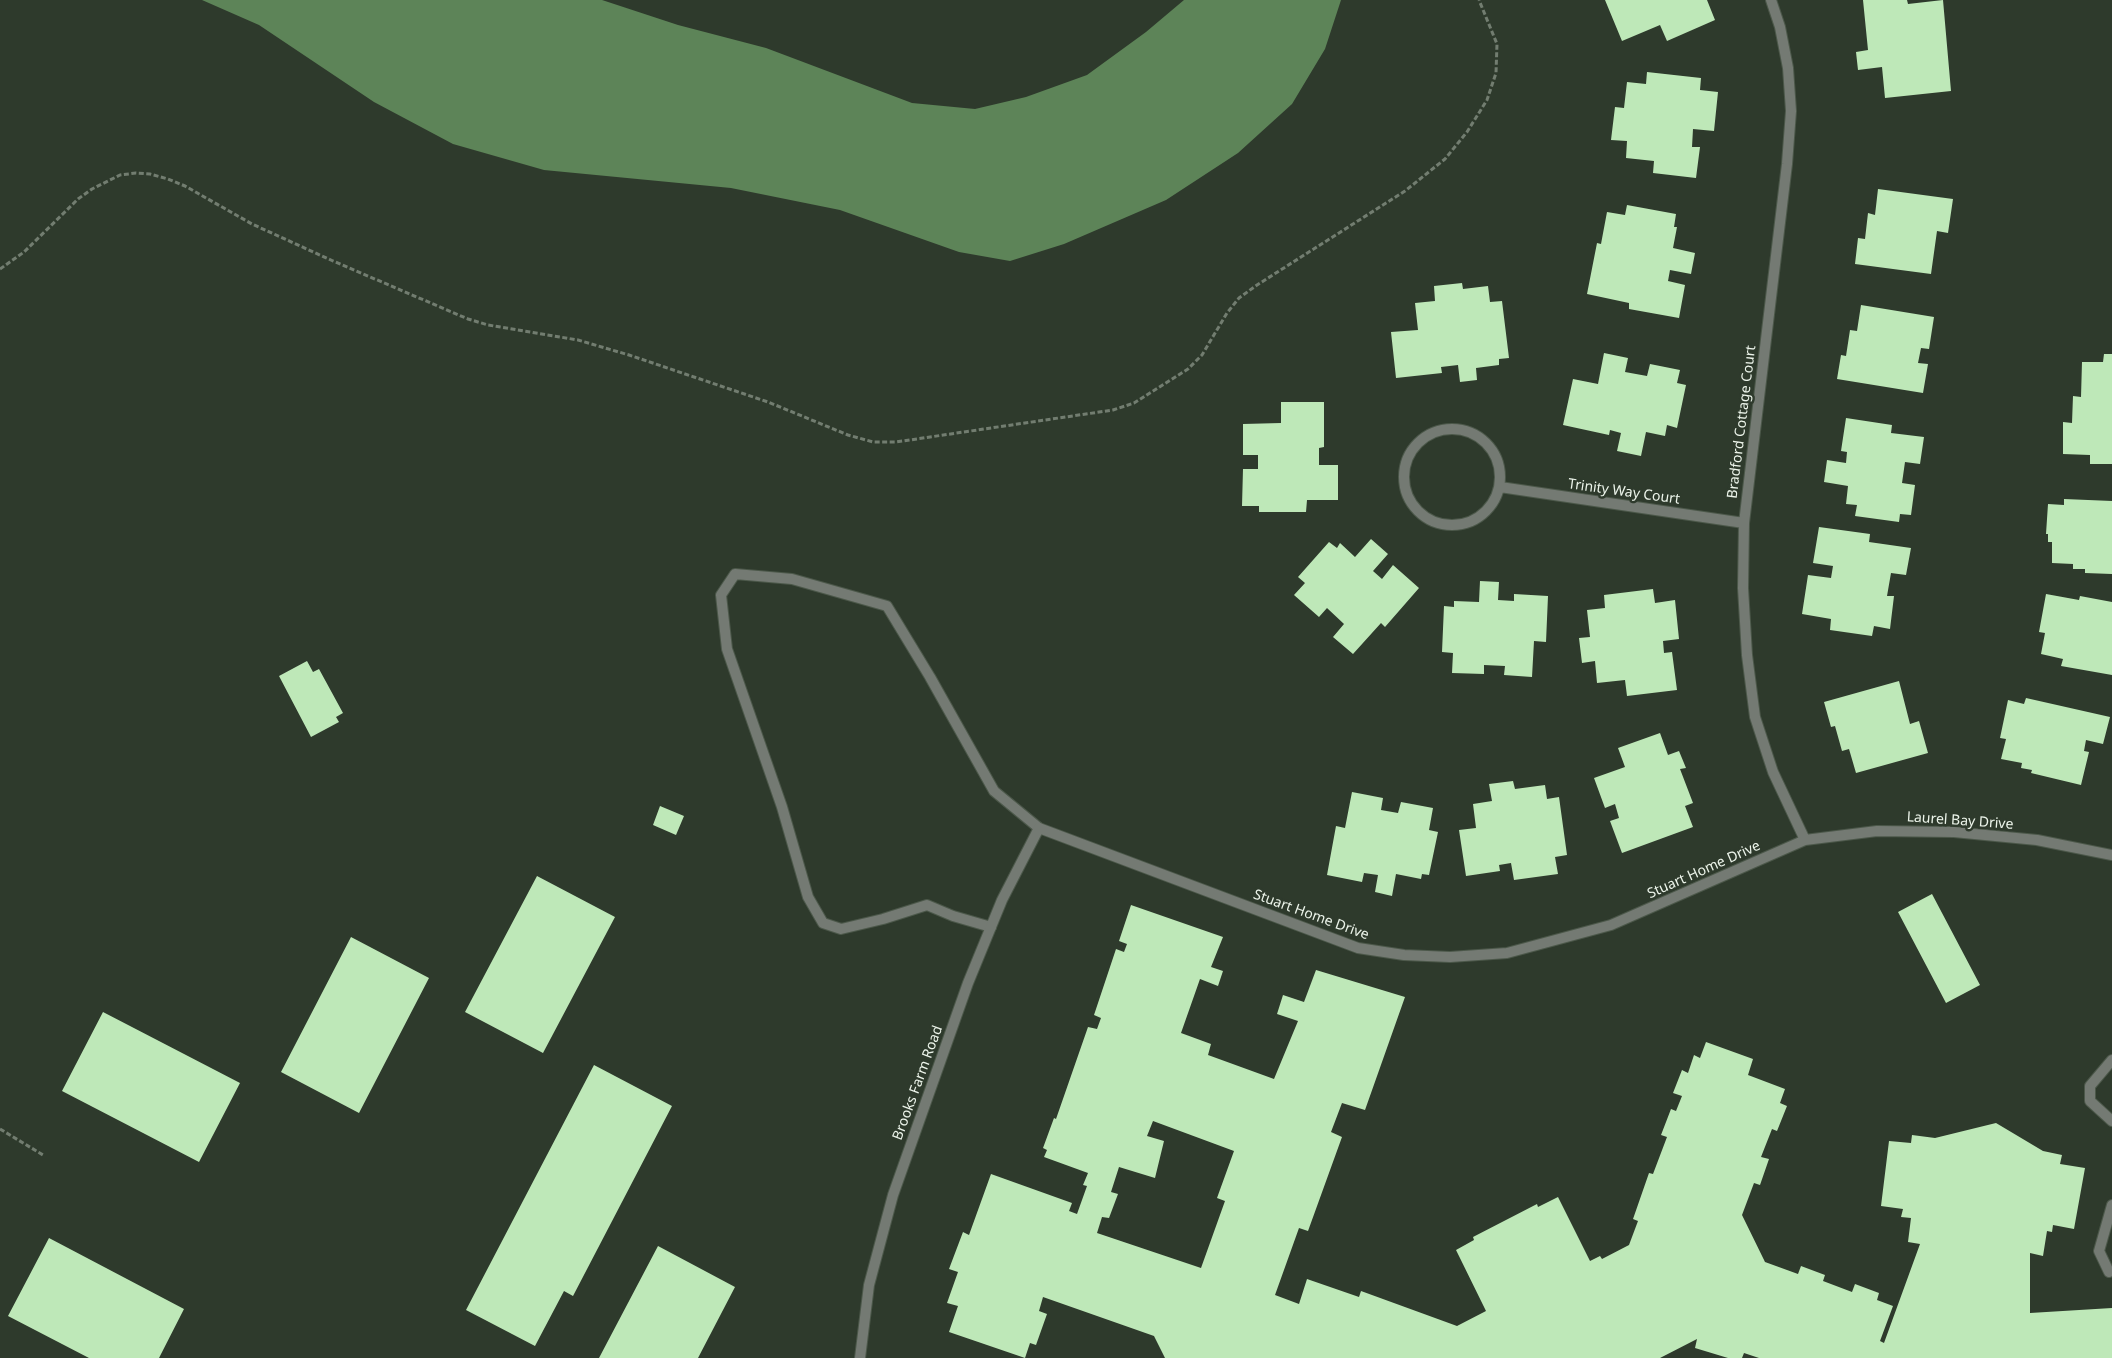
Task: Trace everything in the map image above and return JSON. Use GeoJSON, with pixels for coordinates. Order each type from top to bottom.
{"type":"FeatureCollection","features":[{"type":"Feature","properties":{"kind":"street","name":"Bradford Cottage Court"},"geometry":{"type":"LineString","coordinates":[[1772,0],[1780,27],[1788,68],[1791,111],[1787,164],[1744,523],[1743,588],[1747,655],[1755,717],[1773,772],[1805,840]]}},
{"type":"Feature","properties":{"kind":"street"},"geometry":{"type":"LineString","coordinates":[[1458,429],[1474,433],[1486,443],[1496,456],[1500,471],[1500,487],[1494,502],[1484,514],[1470,522],[1455,525],[1440,523],[1425,517],[1414,506],[1407,492],[1404,476],[1408,460],[1415,446],[1427,436],[1442,430],[1458,429]]}},
{"type":"Feature","properties":{"kind":"street","name":"Trinity Way Court"},"geometry":{"type":"LineString","coordinates":[[1500,487],[1744,523]]}},
{"type":"Feature","properties":{"kind":"street","name":"Stuart Home Drive"},"geometry":{"type":"LineString","coordinates":[[991,927],[953,916],[927,905],[883,919],[840,929],[823,923],[808,897],[782,807],[727,649],[721,595],[735,574],[792,579],[887,606],[930,677],[994,792],[1039,828],[1358,948],[1404,955],[1450,958],[1507,953],[1611,925],[1805,840]]}},
{"type":"Feature","properties":{"kind":"street","name":"Brooks Farm Road"},"geometry":{"type":"LineString","coordinates":[[860,1358],[869,1286],[892,1195],[965,993],[991,927],[1002,900],[1039,828]]}},
{"type":"Feature","properties":{"kind":"street","name":"Laurel Bay Drive"},"geometry":{"type":"LineString","coordinates":[[1805,840],[1877,831],[1954,832],[2037,840],[2112,855]]}},
{"type":"Feature","properties":{"kind":"street"},"geometry":{"type":"LineString","coordinates":[[2112,1060],[2090,1086],[2090,1101],[2112,1121]]}},
{"type":"Feature","properties":{"kind":"street"},"geometry":{"type":"LineString","coordinates":[[2109,1272],[2099,1251],[2112,1205]]}},
{"type":"Feature","properties":{"kind":"path"},"geometry":{"type":"LineString","coordinates":[[0,269],[24,252],[78,199],[92,189],[120,175],[150,174],[184,186],[252,224],[333,262],[468,319],[570,338],[629,355],[768,402],[848,435],[873,442],[896,442],[1113,410],[1140,399],[1188,369],[1202,355],[1227,312],[1239,298],[1405,192],[1445,159],[1467,132],[1487,100],[1496,72],[1497,44],[1479,0]]}},
{"type":"Feature","properties":{"kind":"path"},"geometry":{"type":"LineString","coordinates":[[0,1129],[43,1155]]}},
{"type":"Feature","properties":{"kind":"shaded area"},"geometry":{"type":"Polygon","coordinates":[[[202,0],[602,0],[678,25],[766,48],[912,103],[975,109],[1026,97],[1087,75],[1146,32],[1184,0],[1341,0],[1325,49],[1292,104],[1238,153],[1166,200],[1064,244],[1010,261],[959,252],[840,210],[731,188],[544,170],[453,144],[374,102],[259,25],[202,0]]]}},
{"type":"Feature","properties":{"kind":"building"},"geometry":{"type":"Polygon","coordinates":[[[1605,0],[1707,0],[1715,20],[1667,41],[1660,25],[1622,41],[1605,0]]]}},
{"type":"Feature","properties":{"kind":"building"},"geometry":{"type":"Polygon","coordinates":[[[1863,0],[1907,0],[1908,4],[1943,0],[1951,91],[1885,98],[1882,67],[1858,70],[1856,52],[1868,50],[1863,0]]]}},
{"type":"Feature","properties":{"kind":"building"},"geometry":{"type":"Polygon","coordinates":[[[1647,72],[1701,78],[1700,90],[1718,92],[1714,131],[1693,129],[1692,147],[1700,147],[1696,178],[1653,173],[1654,161],[1626,158],[1627,141],[1611,140],[1615,107],[1624,108],[1627,82],[1646,84],[1647,72]]]}},
{"type":"Feature","properties":{"kind":"building"},"geometry":{"type":"Polygon","coordinates":[[[1878,189],[1953,199],[1948,233],[1937,231],[1931,274],[1855,264],[1858,238],[1865,239],[1868,213],[1875,215],[1878,189]]]}},
{"type":"Feature","properties":{"kind":"building"},"geometry":{"type":"Polygon","coordinates":[[[1627,205],[1676,214],[1674,227],[1677,227],[1673,248],[1695,253],[1691,274],[1670,270],[1668,281],[1685,285],[1679,318],[1629,309],[1629,303],[1587,294],[1597,243],[1601,244],[1607,212],[1625,215],[1627,205]]]}},
{"type":"Feature","properties":{"kind":"building"},"geometry":{"type":"Polygon","coordinates":[[[1462,283],[1463,289],[1488,286],[1490,302],[1502,301],[1509,358],[1499,359],[1499,365],[1476,368],[1477,380],[1460,382],[1458,365],[1441,367],[1442,373],[1396,378],[1391,332],[1418,330],[1415,303],[1435,301],[1434,286],[1462,283]]]}},
{"type":"Feature","properties":{"kind":"building"},"geometry":{"type":"Polygon","coordinates":[[[1861,305],[1934,317],[1929,349],[1921,348],[1918,363],[1928,364],[1923,393],[1837,379],[1841,355],[1846,356],[1850,330],[1857,331],[1861,305]]]}},
{"type":"Feature","properties":{"kind":"building"},"geometry":{"type":"Polygon","coordinates":[[[1604,353],[1628,358],[1625,372],[1647,376],[1650,364],[1680,370],[1677,383],[1686,385],[1677,428],[1667,425],[1665,436],[1646,432],[1641,456],[1617,451],[1621,433],[1610,430],[1609,435],[1563,425],[1573,379],[1598,384],[1604,353]]]}},
{"type":"Feature","properties":{"kind":"building"},"geometry":{"type":"Polygon","coordinates":[[[2104,354],[2112,354],[2112,464],[2090,464],[2090,455],[2063,454],[2063,422],[2072,423],[2073,396],[2081,397],[2082,362],[2103,362],[2104,354]]]}},
{"type":"Feature","properties":{"kind":"building"},"geometry":{"type":"Polygon","coordinates":[[[1281,402],[1324,402],[1324,447],[1319,448],[1319,465],[1338,465],[1338,500],[1307,500],[1306,512],[1259,512],[1259,506],[1242,506],[1243,469],[1258,469],[1258,455],[1243,455],[1243,424],[1281,423],[1281,402]]]}},
{"type":"Feature","properties":{"kind":"building"},"geometry":{"type":"Polygon","coordinates":[[[1846,418],[1892,425],[1891,433],[1924,437],[1920,464],[1905,462],[1902,483],[1915,485],[1911,515],[1900,514],[1899,522],[1855,516],[1857,505],[1846,504],[1848,486],[1824,482],[1827,460],[1846,463],[1847,452],[1841,451],[1846,418]]]}},
{"type":"Feature","properties":{"kind":"building"},"geometry":{"type":"Polygon","coordinates":[[[2064,499],[2112,501],[2112,574],[2085,573],[2085,569],[2073,569],[2073,564],[2052,563],[2052,542],[2048,542],[2048,534],[2046,534],[2048,504],[2064,505],[2064,499]]]}},
{"type":"Feature","properties":{"kind":"building"},"geometry":{"type":"Polygon","coordinates":[[[1819,527],[1870,534],[1869,542],[1911,548],[1906,575],[1891,573],[1887,596],[1894,596],[1890,629],[1874,626],[1872,636],[1830,630],[1831,619],[1802,614],[1808,575],[1831,578],[1833,566],[1813,563],[1819,527]]]}},
{"type":"Feature","properties":{"kind":"building"},"geometry":{"type":"Polygon","coordinates":[[[1371,539],[1388,554],[1373,571],[1382,579],[1393,565],[1419,588],[1385,627],[1381,623],[1353,654],[1333,637],[1344,624],[1327,608],[1319,617],[1294,595],[1305,583],[1298,577],[1329,542],[1337,548],[1340,543],[1355,557],[1371,539]]]}},
{"type":"Feature","properties":{"kind":"building"},"geometry":{"type":"Polygon","coordinates":[[[1480,581],[1499,582],[1498,600],[1514,601],[1514,594],[1548,596],[1546,642],[1534,641],[1532,677],[1504,675],[1505,666],[1484,665],[1484,674],[1452,673],[1453,653],[1442,652],[1444,606],[1454,607],[1454,601],[1479,602],[1480,581]]]}},
{"type":"Feature","properties":{"kind":"building"},"geometry":{"type":"Polygon","coordinates":[[[1653,589],[1655,603],[1675,600],[1679,639],[1663,641],[1664,653],[1672,652],[1677,690],[1627,696],[1625,680],[1597,683],[1595,661],[1582,663],[1579,638],[1590,637],[1587,610],[1605,608],[1604,595],[1653,589]]]}},
{"type":"Feature","properties":{"kind":"building"},"geometry":{"type":"Polygon","coordinates":[[[2046,594],[2079,600],[2080,596],[2112,602],[2112,675],[2061,666],[2063,659],[2041,654],[2045,633],[2039,632],[2046,594]]]}},
{"type":"Feature","properties":{"kind":"building"},"geometry":{"type":"Polygon","coordinates":[[[307,661],[313,672],[319,669],[343,713],[336,717],[339,722],[311,737],[279,676],[307,661]]]}},
{"type":"Feature","properties":{"kind":"building"},"geometry":{"type":"Polygon","coordinates":[[[1899,681],[1910,724],[1919,721],[1928,753],[1856,773],[1849,749],[1842,751],[1835,726],[1831,727],[1824,702],[1899,681]]]}},
{"type":"Feature","properties":{"kind":"building"},"geometry":{"type":"Polygon","coordinates":[[[2026,698],[2110,717],[2103,744],[2086,740],[2084,751],[2089,752],[2081,785],[2031,773],[2032,770],[2021,768],[2022,763],[2001,759],[2006,739],[2000,738],[2008,700],[2024,704],[2026,698]]]}},
{"type":"Feature","properties":{"kind":"building"},"geometry":{"type":"Polygon","coordinates":[[[1660,733],[1668,755],[1679,751],[1686,768],[1680,769],[1693,803],[1685,806],[1693,827],[1622,853],[1610,821],[1619,818],[1615,804],[1605,808],[1594,778],[1625,767],[1618,748],[1660,733]]]}},
{"type":"Feature","properties":{"kind":"building"},"geometry":{"type":"Polygon","coordinates":[[[1513,781],[1515,789],[1545,785],[1547,799],[1559,797],[1567,855],[1555,857],[1558,874],[1514,880],[1511,863],[1499,865],[1500,871],[1466,876],[1459,830],[1476,828],[1473,804],[1492,801],[1489,784],[1513,781]]]}},
{"type":"Feature","properties":{"kind":"building"},"geometry":{"type":"Polygon","coordinates":[[[1352,792],[1383,798],[1381,810],[1398,813],[1401,802],[1433,808],[1429,830],[1438,832],[1429,875],[1422,874],[1421,879],[1396,874],[1392,896],[1375,892],[1378,875],[1364,873],[1362,882],[1327,875],[1336,826],[1345,828],[1352,792]]]}},
{"type":"Feature","properties":{"kind":"building"},"geometry":{"type":"Polygon","coordinates":[[[660,806],[684,816],[676,835],[653,825],[660,806]]]}},
{"type":"Feature","properties":{"kind":"building"},"geometry":{"type":"Polygon","coordinates":[[[537,876],[615,917],[543,1053],[465,1012],[537,876]]]}},
{"type":"Feature","properties":{"kind":"building"},"geometry":{"type":"Polygon","coordinates":[[[1932,894],[1980,985],[1946,1003],[1898,912],[1932,894]]]}},
{"type":"Feature","properties":{"kind":"building"},"geometry":{"type":"Polygon","coordinates":[[[1131,905],[1223,937],[1211,967],[1223,971],[1218,986],[1200,979],[1181,1033],[1211,1044],[1208,1055],[1274,1079],[1298,1021],[1277,1014],[1283,995],[1304,1002],[1316,970],[1405,997],[1365,1110],[1342,1103],[1331,1132],[1342,1137],[1308,1231],[1299,1228],[1275,1295],[1299,1304],[1307,1279],[1359,1297],[1361,1291],[1457,1326],[1486,1311],[1456,1250],[1474,1240],[1473,1237],[1537,1204],[1538,1207],[1558,1197],[1590,1261],[1600,1256],[1602,1259],[1629,1245],[1638,1221],[1633,1219],[1649,1173],[1653,1174],[1667,1137],[1661,1135],[1671,1109],[1676,1111],[1682,1096],[1673,1093],[1682,1070],[1688,1073],[1694,1055],[1700,1058],[1706,1042],[1753,1059],[1748,1075],[1785,1089],[1780,1103],[1787,1106],[1777,1131],[1772,1129],[1761,1157],[1769,1159],[1760,1185],[1754,1183],[1742,1215],[1765,1262],[1798,1274],[1801,1266],[1825,1275],[1823,1281],[1852,1292],[1855,1284],[1879,1293],[1877,1300],[1893,1306],[1880,1341],[1884,1343],[1920,1244],[1908,1242],[1911,1218],[1901,1217],[1903,1209],[1881,1206],[1889,1141],[1911,1143],[1912,1135],[1935,1138],[1996,1123],[2043,1151],[2062,1155],[2060,1164],[2085,1168],[2074,1229],[2053,1225],[2052,1232],[2047,1231],[2043,1256],[2030,1253],[2030,1313],[2112,1308],[2112,1358],[1759,1358],[1744,1353],[1742,1358],[1728,1358],[1695,1348],[1697,1339],[1660,1358],[1165,1358],[1154,1336],[1043,1297],[1039,1311],[1047,1314],[1036,1345],[1030,1343],[1025,1358],[949,1332],[958,1306],[947,1303],[958,1272],[949,1269],[963,1232],[969,1235],[991,1174],[1072,1203],[1069,1211],[1077,1214],[1087,1186],[1083,1185],[1088,1173],[1044,1157],[1047,1150],[1043,1148],[1054,1118],[1056,1119],[1088,1027],[1097,1029],[1101,1018],[1094,1015],[1116,949],[1124,952],[1127,944],[1119,941],[1131,905]],[[1153,1121],[1147,1136],[1164,1141],[1155,1178],[1119,1167],[1111,1192],[1118,1194],[1109,1218],[1102,1217],[1097,1233],[1201,1268],[1225,1201],[1217,1198],[1234,1151],[1153,1121]]]}},
{"type":"Feature","properties":{"kind":"building"},"geometry":{"type":"Polygon","coordinates":[[[351,937],[429,978],[359,1113],[281,1072],[351,937]]]}},
{"type":"Feature","properties":{"kind":"building"},"geometry":{"type":"Polygon","coordinates":[[[103,1012],[240,1083],[199,1162],[62,1091],[103,1012]]]}},
{"type":"Feature","properties":{"kind":"building"},"geometry":{"type":"Polygon","coordinates":[[[594,1065],[672,1106],[573,1296],[564,1291],[535,1346],[466,1310],[594,1065]]]}},
{"type":"Feature","properties":{"kind":"building"},"geometry":{"type":"Polygon","coordinates":[[[49,1238],[184,1309],[159,1358],[89,1358],[8,1316],[49,1238]]]}},
{"type":"Feature","properties":{"kind":"building"},"geometry":{"type":"Polygon","coordinates":[[[658,1246],[735,1287],[698,1358],[599,1358],[658,1246]]]}}]}
